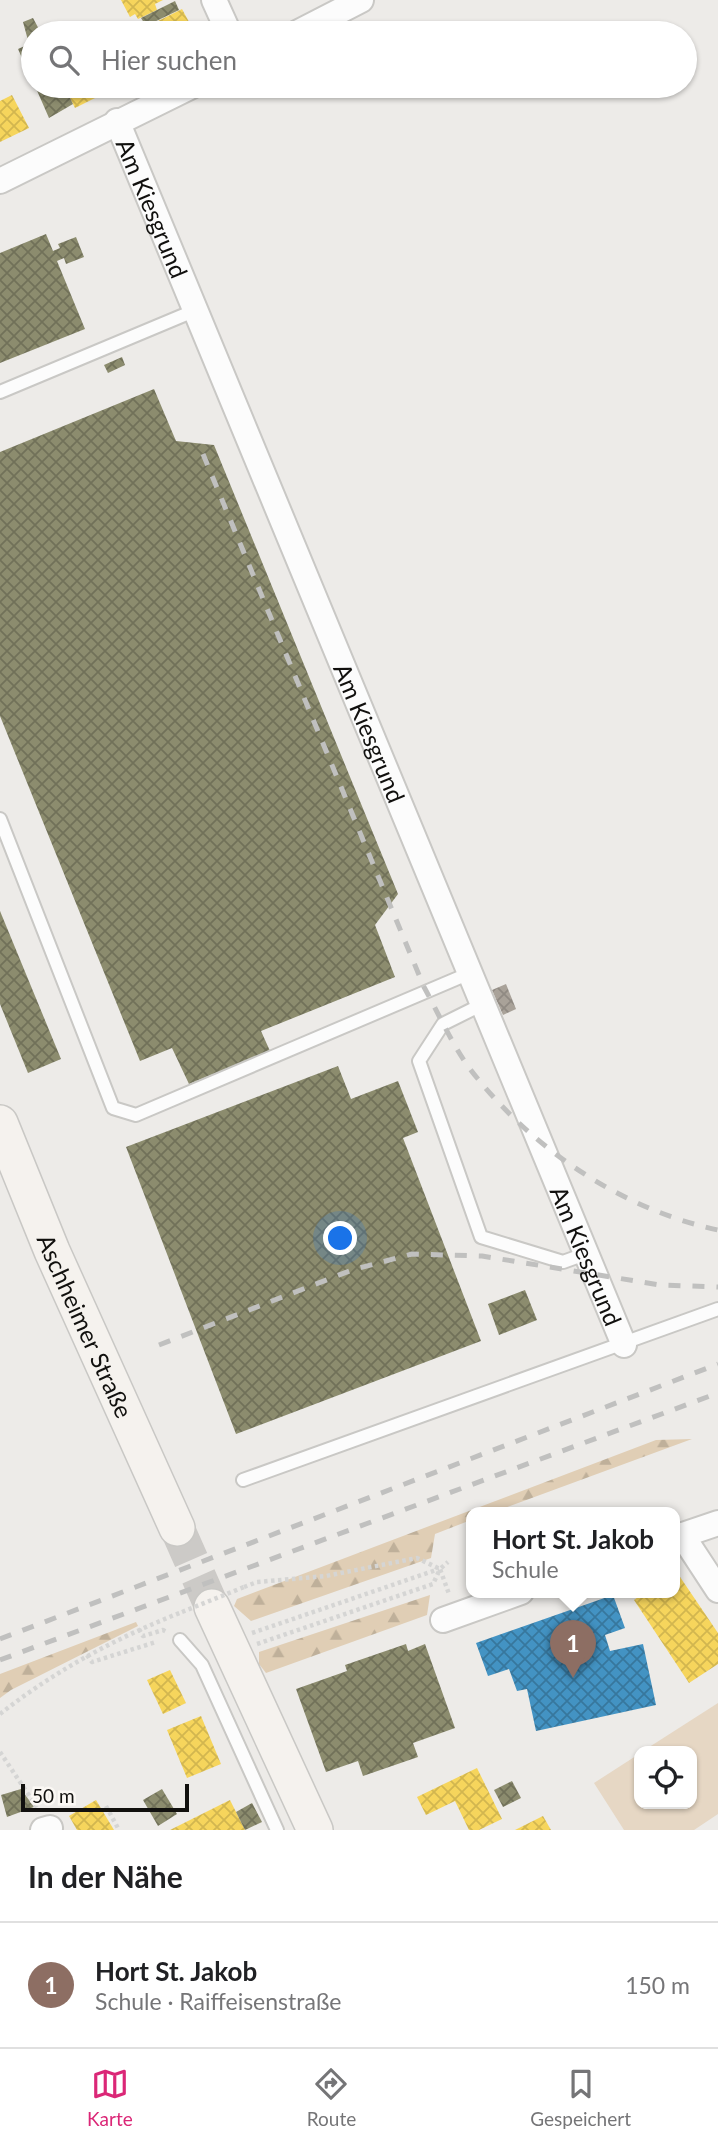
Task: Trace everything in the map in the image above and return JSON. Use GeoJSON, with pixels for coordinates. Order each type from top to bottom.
{"type":"FeatureCollection","features":[{"type":"Feature","properties":{"kind":"main road","name":"Aschheimer Straße"},"geometry":{"type":"LineString","coordinates":[[0,1123],[52,1251],[177,1528]]}},
{"type":"Feature","properties":{"kind":"main road"},"geometry":{"type":"LineString","coordinates":[[197,1609],[315,1830]]}},
{"type":"Feature","properties":{"kind":"street"},"geometry":{"type":"LineString","coordinates":[[214,0],[224,21]]}},
{"type":"Feature","properties":{"kind":"street"},"geometry":{"type":"LineString","coordinates":[[320,21],[361,0]]}},
{"type":"Feature","properties":{"kind":"street"},"geometry":{"type":"LineString","coordinates":[[0,181],[166,98]]}},
{"type":"Feature","properties":{"kind":"street","name":"Am Kiesgrund"},"geometry":{"type":"LineString","coordinates":[[117,121],[584,1254],[624,1345]]}},
{"type":"Feature","properties":{"kind":"street"},"geometry":{"type":"LineString","coordinates":[[680,1536],[718,1523]]}},
{"type":"Feature","properties":{"kind":"street"},"geometry":{"type":"LineString","coordinates":[[680,1540],[718,1590]]}},
{"type":"Feature","properties":{"kind":"street"},"geometry":{"type":"LineString","coordinates":[[449,1618],[504,1598]]}},
{"type":"Feature","properties":{"kind":"lane"},"geometry":{"type":"LineString","coordinates":[[0,392],[196,310]]}},
{"type":"Feature","properties":{"kind":"lane"},"geometry":{"type":"LineString","coordinates":[[0,819],[113,1108],[136,1115],[470,973]]}},
{"type":"Feature","properties":{"kind":"lane"},"geometry":{"type":"LineString","coordinates":[[483,1004],[443,1024],[419,1061],[481,1237],[563,1262],[584,1254]]}},
{"type":"Feature","properties":{"kind":"lane"},"geometry":{"type":"LineString","coordinates":[[243,1480],[718,1309]]}},
{"type":"Feature","properties":{"kind":"lane"},"geometry":{"type":"LineString","coordinates":[[180,1640],[202,1665],[277,1830]]}},
{"type":"Feature","properties":{"kind":"path"},"geometry":{"type":"LineString","coordinates":[[0,1714],[34,1687],[86,1656],[139,1629],[197,1609],[257,1582],[326,1576],[417,1558],[440,1569]]}},
{"type":"Feature","properties":{"kind":"path"},"geometry":{"type":"LineString","coordinates":[[254,1632],[440,1569],[448,1562]]}},
{"type":"Feature","properties":{"kind":"path"},"geometry":{"type":"LineString","coordinates":[[440,1569],[449,1618]]}},
{"type":"Feature","properties":{"kind":"path"},"geometry":{"type":"LineString","coordinates":[[258,1644],[433,1584],[440,1569]]}},
{"type":"Feature","properties":{"kind":"path"},"geometry":{"type":"LineString","coordinates":[[139,1629],[143,1636],[163,1630],[180,1640]]}},
{"type":"Feature","properties":{"kind":"path"},"geometry":{"type":"LineString","coordinates":[[86,1656],[92,1662],[156,1642]]}},
{"type":"Feature","properties":{"kind":"path"},"geometry":{"type":"LineString","coordinates":[[0,1752],[46,1829]]}},
{"type":"Feature","properties":{"kind":"path"},"geometry":{"type":"LineString","coordinates":[[106,1806],[119,1830]]}},
{"type":"Feature","properties":{"kind":"green space"},"geometry":{"type":"Polygon","coordinates":[[[692,1439],[508,1507],[479,1507],[656,1440],[692,1439]]]}},
{"type":"Feature","properties":{"kind":"green space"},"geometry":{"type":"Polygon","coordinates":[[[466,1512],[466,1522],[435,1534],[431,1558],[251,1621],[234,1606],[237,1599],[466,1512]]]}},
{"type":"Feature","properties":{"kind":"green space"},"geometry":{"type":"Polygon","coordinates":[[[430,1595],[427,1615],[266,1673],[259,1664],[259,1652],[430,1595]]]}},
{"type":"Feature","properties":{"kind":"green space"},"geometry":{"type":"Polygon","coordinates":[[[136,1622],[138,1626],[0,1698],[0,1674],[136,1622]]]}},
{"type":"Feature","properties":{"kind":"shaded area"},"geometry":{"type":"Polygon","coordinates":[[[718,1703],[718,1814],[694,1830],[624,1830],[594,1783],[634,1757],[634,1809],[697,1809],[697,1746],[651,1746],[718,1703]]]}},
{"type":"Feature","properties":{"kind":"building: Wohnen"},"geometry":{"type":"Polygon","coordinates":[[[121,0],[163,0],[155,4],[157,10],[138,19],[135,14],[130,17],[121,0]]]}},
{"type":"Feature","properties":{"kind":"building: Wohnen"},"geometry":{"type":"Polygon","coordinates":[[[182,9],[188,21],[158,21],[182,9]]]}},
{"type":"Feature","properties":{"kind":"building: Wohnen"},"geometry":{"type":"Polygon","coordinates":[[[12,95],[29,128],[0,142],[0,101],[12,95]]]}},
{"type":"Feature","properties":{"kind":"building: Wohnen"},"geometry":{"type":"Polygon","coordinates":[[[70,98],[95,98],[75,108],[70,98]]]}},
{"type":"Feature","properties":{"kind":"building: Wohnen"},"geometry":{"type":"Polygon","coordinates":[[[680,1577],[718,1633],[718,1664],[689,1683],[634,1600],[680,1598],[680,1577]]]}},
{"type":"Feature","properties":{"kind":"building: Wohnen"},"geometry":{"type":"Polygon","coordinates":[[[170,1670],[186,1703],[163,1714],[147,1680],[170,1670]]]}},
{"type":"Feature","properties":{"kind":"building: Wohnen"},"geometry":{"type":"Polygon","coordinates":[[[201,1716],[221,1764],[187,1778],[167,1730],[201,1716]]]}},
{"type":"Feature","properties":{"kind":"building: Wohnen"},"geometry":{"type":"Polygon","coordinates":[[[477,1768],[502,1819],[479,1830],[469,1830],[455,1801],[426,1815],[417,1797],[477,1768]]]}},
{"type":"Feature","properties":{"kind":"building: Wohnen"},"geometry":{"type":"Polygon","coordinates":[[[96,1800],[114,1830],[77,1830],[69,1816],[96,1800]]]}},
{"type":"Feature","properties":{"kind":"building: Wohnen"},"geometry":{"type":"Polygon","coordinates":[[[230,1800],[245,1830],[170,1830],[230,1800]]]}},
{"type":"Feature","properties":{"kind":"building: Wohnen"},"geometry":{"type":"Polygon","coordinates":[[[543,1816],[551,1830],[515,1830],[543,1816]]]}},
{"type":"Feature","properties":{"kind":"building: Schulen"},"geometry":{"type":"Polygon","coordinates":[[[604,1598],[614,1598],[625,1628],[605,1635],[610,1651],[643,1644],[656,1705],[536,1731],[527,1689],[517,1691],[509,1669],[488,1676],[476,1643],[604,1598]]]}},
{"type":"Feature","properties":{"kind":"building: Industrie"},"geometry":{"type":"Polygon","coordinates":[[[175,1],[179,10],[156,21],[143,21],[141,18],[175,1]]]}},
{"type":"Feature","properties":{"kind":"building: Industrie"},"geometry":{"type":"Polygon","coordinates":[[[40,98],[70,98],[73,104],[49,118],[40,98]]]}},
{"type":"Feature","properties":{"kind":"building: Industrie"},"geometry":{"type":"Polygon","coordinates":[[[46,234],[53,251],[60,248],[58,244],[76,237],[84,257],[66,264],[64,258],[57,261],[85,329],[0,363],[0,253],[46,234]]]}},
{"type":"Feature","properties":{"kind":"building: Industrie"},"geometry":{"type":"Polygon","coordinates":[[[122,357],[125,365],[108,373],[104,365],[122,357]]]}},
{"type":"Feature","properties":{"kind":"building: Industrie"},"geometry":{"type":"Polygon","coordinates":[[[154,389],[176,441],[214,445],[398,894],[375,925],[395,977],[261,1031],[270,1051],[189,1084],[172,1048],[140,1061],[0,716],[0,452],[154,389]]]}},
{"type":"Feature","properties":{"kind":"building: Industrie"},"geometry":{"type":"Polygon","coordinates":[[[0,911],[61,1059],[28,1073],[0,1004],[0,911]]]}},
{"type":"Feature","properties":{"kind":"building: Industrie"},"geometry":{"type":"Polygon","coordinates":[[[338,1066],[351,1099],[398,1081],[418,1132],[403,1138],[481,1341],[236,1434],[126,1147],[338,1066]]]}},
{"type":"Feature","properties":{"kind":"building: Industrie"},"geometry":{"type":"Polygon","coordinates":[[[525,1290],[537,1320],[499,1335],[488,1304],[525,1290]]]}},
{"type":"Feature","properties":{"kind":"building: Industrie"},"geometry":{"type":"Polygon","coordinates":[[[406,1644],[408,1651],[425,1644],[455,1728],[413,1743],[418,1757],[363,1776],[358,1761],[326,1772],[296,1689],[347,1671],[345,1665],[406,1644]]]}},
{"type":"Feature","properties":{"kind":"building: Industrie"},"geometry":{"type":"Polygon","coordinates":[[[512,1781],[521,1798],[503,1807],[494,1790],[512,1781]]]}},
{"type":"Feature","properties":{"kind":"building: Industrie"},"geometry":{"type":"Polygon","coordinates":[[[21,1789],[34,1807],[7,1817],[1,1795],[21,1789]]]}},
{"type":"Feature","properties":{"kind":"building: Industrie"},"geometry":{"type":"Polygon","coordinates":[[[162,1789],[177,1814],[158,1826],[143,1800],[162,1789]]]}},
{"type":"Feature","properties":{"kind":"building: Industrie"},"geometry":{"type":"Polygon","coordinates":[[[252,1803],[262,1822],[245,1830],[236,1812],[252,1803]]]}},
{"type":"Feature","properties":{"kind":"building: Sonstige"},"geometry":{"type":"Polygon","coordinates":[[[506,984],[516,1009],[503,1015],[492,990],[506,984]]]}},
{"type":"Feature","properties":{"kind":"tunnel"},"geometry":{"type":"LineString","coordinates":[[177,1528],[212,1607]]}},
{"type":"Feature","properties":{"kind":"railway"},"geometry":{"type":"LineString","coordinates":[[203,454],[424,987],[462,1058],[502,1106],[528,1131],[586,1175],[650,1208],[683,1221],[718,1230]]}},
{"type":"Feature","properties":{"kind":"railway"},"geometry":{"type":"LineString","coordinates":[[159,1345],[352,1270],[412,1254],[482,1256],[660,1285],[718,1287]]}},
{"type":"Feature","properties":{"kind":"railway"},"geometry":{"type":"LineString","coordinates":[[0,1639],[718,1364]]}},
{"type":"Feature","properties":{"kind":"railway"},"geometry":{"type":"LineString","coordinates":[[0,1660],[718,1393]]}},
{"type":"Feature","properties":{"kind":"place","name":"Hort St. Jakob"},"geometry":{"type":"Point","coordinates":[573,1678]}}]}
